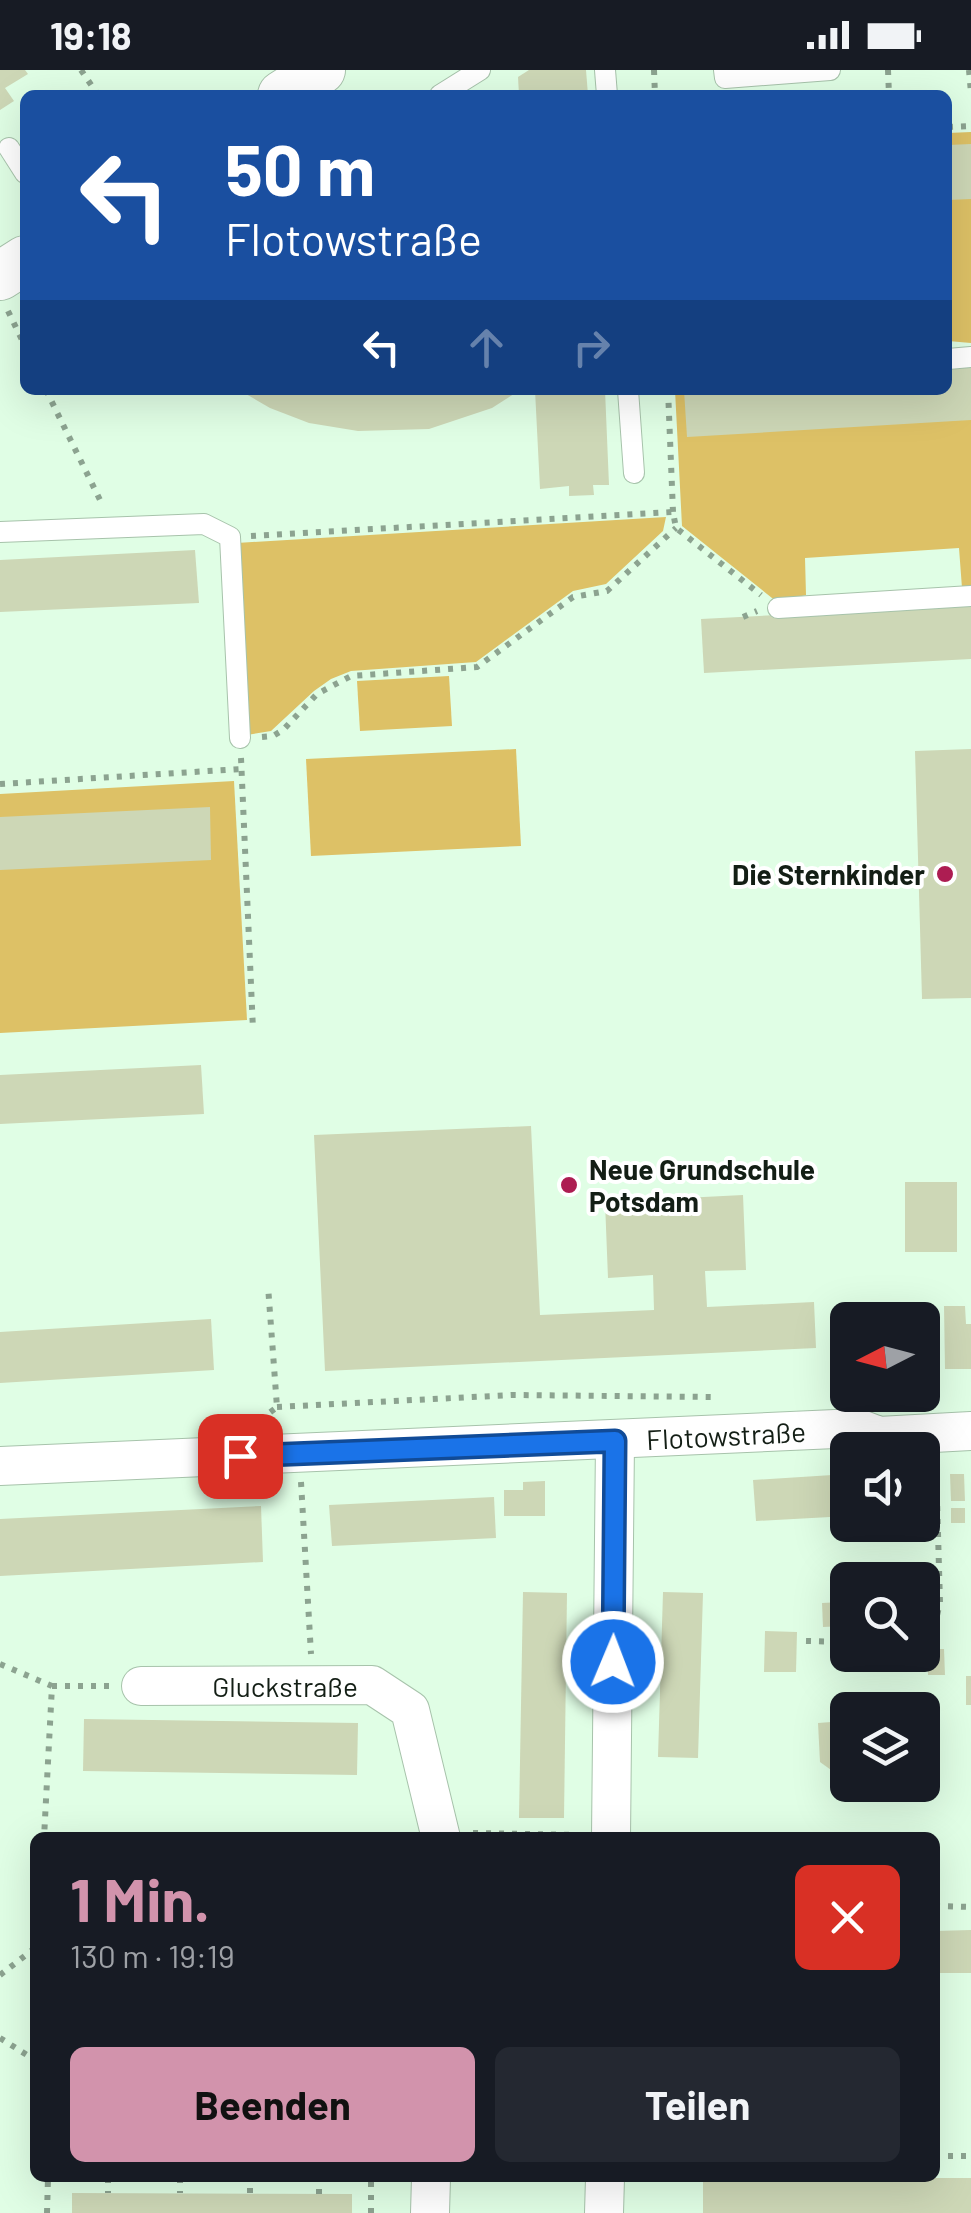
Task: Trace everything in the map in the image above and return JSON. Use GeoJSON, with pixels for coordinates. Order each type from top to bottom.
{"type":"FeatureCollection","features":[{"type":"Feature","properties":{"kind":"street"},"geometry":{"type":"LineString","coordinates":[[290,90],[322,70]]}},
{"type":"Feature","properties":{"kind":"street","name":"Flotowstraße"},"geometry":{"type":"LineString","coordinates":[[0,1466],[858,1428],[879,1436],[953,1432]]}},
{"type":"Feature","properties":{"kind":"street"},"geometry":{"type":"LineString","coordinates":[[611,1832],[615,1441]]}},
{"type":"Feature","properties":{"kind":"street","name":"Gluckstraße"},"geometry":{"type":"LineString","coordinates":[[141,1686],[372,1686],[410,1710],[440,1832]]}},
{"type":"Feature","properties":{"kind":"street"},"geometry":{"type":"LineString","coordinates":[[430,2213],[431,2182]]}},
{"type":"Feature","properties":{"kind":"street"},"geometry":{"type":"LineString","coordinates":[[604,2213],[605,2182]]}},
{"type":"Feature","properties":{"kind":"lane"},"geometry":{"type":"LineString","coordinates":[[448,90],[480,70]]}},
{"type":"Feature","properties":{"kind":"lane"},"geometry":{"type":"LineString","coordinates":[[724,70],[725,78],[830,70]]}},
{"type":"Feature","properties":{"kind":"lane"},"geometry":{"type":"LineString","coordinates":[[9,148],[20,165]]}},
{"type":"Feature","properties":{"kind":"lane"},"geometry":{"type":"LineString","coordinates":[[628,395],[634,473]]}},
{"type":"Feature","properties":{"kind":"lane"},"geometry":{"type":"LineString","coordinates":[[0,532],[204,524],[230,537],[240,738]]}},
{"type":"Feature","properties":{"kind":"lane"},"geometry":{"type":"LineString","coordinates":[[778,608],[971,596]]}},
{"type":"Feature","properties":{"kind":"path"},"geometry":{"type":"LineString","coordinates":[[969,70],[971,93]]}},
{"type":"Feature","properties":{"kind":"path"},"geometry":{"type":"LineString","coordinates":[[0,295],[20,336]]}},
{"type":"Feature","properties":{"kind":"path"},"geometry":{"type":"LineString","coordinates":[[48,395],[114,528]]}},
{"type":"Feature","properties":{"kind":"path"},"geometry":{"type":"LineString","coordinates":[[668,395],[676,528],[778,608]]}},
{"type":"Feature","properties":{"kind":"path"},"geometry":{"type":"LineString","coordinates":[[230,537],[673,512]]}},
{"type":"Feature","properties":{"kind":"path"},"geometry":{"type":"LineString","coordinates":[[240,738],[273,736],[284,730],[317,694],[351,676],[477,668],[573,597],[607,591],[676,528]]}},
{"type":"Feature","properties":{"kind":"path"},"geometry":{"type":"LineString","coordinates":[[0,784],[241,769],[253,1030]]}},
{"type":"Feature","properties":{"kind":"path"},"geometry":{"type":"LineString","coordinates":[[240,1456],[239,1435],[277,1408],[268,1286]]}},
{"type":"Feature","properties":{"kind":"path"},"geometry":{"type":"LineString","coordinates":[[940,1604],[953,1432]]}},
{"type":"Feature","properties":{"kind":"path"},"geometry":{"type":"LineString","coordinates":[[300,1453],[313,1686]]}},
{"type":"Feature","properties":{"kind":"path"},"geometry":{"type":"LineString","coordinates":[[806,1642],[830,1642]]}},
{"type":"Feature","properties":{"kind":"path"},"geometry":{"type":"LineString","coordinates":[[0,1664],[52,1686],[141,1686]]}},
{"type":"Feature","properties":{"kind":"path"},"geometry":{"type":"LineString","coordinates":[[44,1832],[52,1686]]}},
{"type":"Feature","properties":{"kind":"path"},"geometry":{"type":"LineString","coordinates":[[940,1906],[971,1907]]}},
{"type":"Feature","properties":{"kind":"path"},"geometry":{"type":"LineString","coordinates":[[0,1975],[30,1952]]}},
{"type":"Feature","properties":{"kind":"path"},"geometry":{"type":"LineString","coordinates":[[0,2038],[30,2057]]}},
{"type":"Feature","properties":{"kind":"path"},"geometry":{"type":"LineString","coordinates":[[940,2156],[971,2156]]}},
{"type":"Feature","properties":{"kind":"path"},"geometry":{"type":"LineString","coordinates":[[48,2182],[48,2213]]}},
{"type":"Feature","properties":{"kind":"path"},"geometry":{"type":"LineString","coordinates":[[108,2182],[108,2193]]}},
{"type":"Feature","properties":{"kind":"path"},"geometry":{"type":"LineString","coordinates":[[180,2182],[180,2193]]}},
{"type":"Feature","properties":{"kind":"path"},"geometry":{"type":"LineString","coordinates":[[250,2182],[250,2193]]}},
{"type":"Feature","properties":{"kind":"path"},"geometry":{"type":"LineString","coordinates":[[319,2182],[319,2194]]}},
{"type":"Feature","properties":{"kind":"path"},"geometry":{"type":"LineString","coordinates":[[371,2213],[372,2182]]}},
{"type":"Feature","properties":{"kind":"shaded area"},"geometry":{"type":"Polygon","coordinates":[[[971,132],[971,343],[952,341],[952,133],[971,132]]]}},
{"type":"Feature","properties":{"kind":"shaded area"},"geometry":{"type":"Polygon","coordinates":[[[952,356],[971,357],[971,588],[962,588],[959,548],[805,558],[806,595],[777,602],[682,526],[675,395],[952,395],[952,356]]]}},
{"type":"Feature","properties":{"kind":"shaded area"},"geometry":{"type":"Polygon","coordinates":[[[666,517],[663,531],[606,584],[573,591],[476,662],[351,671],[314,691],[271,731],[247,735],[237,543],[666,517]]]}},
{"type":"Feature","properties":{"kind":"shaded area"},"geometry":{"type":"Polygon","coordinates":[[[449,676],[452,726],[360,731],[357,681],[449,676]]]}},
{"type":"Feature","properties":{"kind":"shaded area"},"geometry":{"type":"Polygon","coordinates":[[[516,749],[521,846],[311,856],[306,759],[516,749]]]}},
{"type":"Feature","properties":{"kind":"shaded area"},"geometry":{"type":"Polygon","coordinates":[[[234,781],[247,1020],[0,1033],[0,794],[234,781]]]}},
{"type":"Feature","properties":{"kind":"building"},"geometry":{"type":"Polygon","coordinates":[[[0,70],[25,70],[28,74],[5,88],[14,101],[0,110],[0,70]]]}},
{"type":"Feature","properties":{"kind":"building"},"geometry":{"type":"Polygon","coordinates":[[[529,70],[586,70],[588,90],[519,90],[518,77],[529,70]]]}},
{"type":"Feature","properties":{"kind":"building"},"geometry":{"type":"Polygon","coordinates":[[[971,144],[971,199],[952,200],[952,145],[971,144]]]}},
{"type":"Feature","properties":{"kind":"building"},"geometry":{"type":"Polygon","coordinates":[[[971,366],[971,420],[687,437],[684,395],[952,395],[952,368],[971,366]]]}},
{"type":"Feature","properties":{"kind":"building"},"geometry":{"type":"Polygon","coordinates":[[[248,395],[512,395],[492,408],[429,429],[358,431],[309,423],[248,395]]]}},
{"type":"Feature","properties":{"kind":"building"},"geometry":{"type":"Polygon","coordinates":[[[535,395],[605,395],[609,485],[593,485],[594,495],[569,496],[569,486],[540,489],[535,395]]]}},
{"type":"Feature","properties":{"kind":"building"},"geometry":{"type":"Polygon","coordinates":[[[195,550],[199,603],[0,612],[0,560],[195,550]]]}},
{"type":"Feature","properties":{"kind":"building"},"geometry":{"type":"Polygon","coordinates":[[[971,605],[971,659],[704,673],[701,619],[971,605]]]}},
{"type":"Feature","properties":{"kind":"building","name":"Die Sternkinder"},"geometry":{"type":"Polygon","coordinates":[[[971,749],[971,998],[922,999],[915,751],[971,749]]]}},
{"type":"Feature","properties":{"kind":"building"},"geometry":{"type":"Polygon","coordinates":[[[210,807],[211,860],[0,870],[0,817],[210,807]]]}},
{"type":"Feature","properties":{"kind":"building"},"geometry":{"type":"Polygon","coordinates":[[[201,1065],[204,1114],[0,1124],[0,1075],[201,1065]]]}},
{"type":"Feature","properties":{"kind":"building"},"geometry":{"type":"Polygon","coordinates":[[[531,1126],[540,1315],[654,1310],[653,1275],[608,1278],[605,1202],[743,1195],[746,1270],[705,1271],[707,1307],[814,1302],[816,1348],[325,1371],[314,1135],[531,1126]]]}},
{"type":"Feature","properties":{"kind":"building"},"geometry":{"type":"Polygon","coordinates":[[[905,1182],[957,1182],[957,1252],[905,1252],[905,1182]]]}},
{"type":"Feature","properties":{"kind":"building"},"geometry":{"type":"Polygon","coordinates":[[[944,1306],[965,1306],[966,1324],[971,1324],[971,1369],[945,1369],[944,1306]]]}},
{"type":"Feature","properties":{"kind":"building"},"geometry":{"type":"Polygon","coordinates":[[[211,1319],[214,1370],[0,1383],[0,1332],[211,1319]]]}},
{"type":"Feature","properties":{"kind":"building"},"geometry":{"type":"Polygon","coordinates":[[[950,1474],[964,1474],[965,1501],[951,1501],[950,1474]]]}},
{"type":"Feature","properties":{"kind":"building"},"geometry":{"type":"Polygon","coordinates":[[[830,1475],[830,1517],[756,1521],[753,1480],[830,1475]]]}},
{"type":"Feature","properties":{"kind":"building"},"geometry":{"type":"Polygon","coordinates":[[[545,1481],[545,1516],[504,1516],[504,1490],[523,1490],[523,1482],[545,1481]]]}},
{"type":"Feature","properties":{"kind":"building"},"geometry":{"type":"Polygon","coordinates":[[[494,1497],[496,1538],[332,1546],[329,1505],[494,1497]]]}},
{"type":"Feature","properties":{"kind":"building"},"geometry":{"type":"Polygon","coordinates":[[[261,1506],[263,1562],[0,1576],[0,1519],[261,1506]]]}},
{"type":"Feature","properties":{"kind":"building"},"geometry":{"type":"Polygon","coordinates":[[[951,1508],[965,1508],[965,1523],[951,1523],[951,1508]]]}},
{"type":"Feature","properties":{"kind":"building"},"geometry":{"type":"Polygon","coordinates":[[[523,1592],[567,1593],[564,1818],[519,1818],[523,1592]]]}},
{"type":"Feature","properties":{"kind":"building"},"geometry":{"type":"Polygon","coordinates":[[[663,1592],[703,1593],[698,1758],[658,1757],[663,1592]]]}},
{"type":"Feature","properties":{"kind":"building"},"geometry":{"type":"Polygon","coordinates":[[[822,1603],[830,1603],[830,1627],[823,1627],[822,1603]]]}},
{"type":"Feature","properties":{"kind":"building"},"geometry":{"type":"Polygon","coordinates":[[[765,1631],[797,1632],[796,1672],[764,1672],[765,1631]]]}},
{"type":"Feature","properties":{"kind":"building"},"geometry":{"type":"Polygon","coordinates":[[[940,1649],[944,1649],[945,1675],[928,1675],[940,1672],[940,1649]]]}},
{"type":"Feature","properties":{"kind":"building"},"geometry":{"type":"Polygon","coordinates":[[[966,1676],[971,1676],[971,1705],[966,1705],[966,1676]]]}},
{"type":"Feature","properties":{"kind":"building"},"geometry":{"type":"Polygon","coordinates":[[[84,1719],[358,1723],[357,1775],[83,1771],[84,1719]]]}},
{"type":"Feature","properties":{"kind":"building"},"geometry":{"type":"Polygon","coordinates":[[[830,1722],[830,1769],[820,1762],[818,1723],[830,1722]]]}},
{"type":"Feature","properties":{"kind":"building"},"geometry":{"type":"Polygon","coordinates":[[[971,1930],[971,1973],[940,1973],[940,1931],[971,1930]]]}},
{"type":"Feature","properties":{"kind":"building"},"geometry":{"type":"Polygon","coordinates":[[[940,2178],[971,2178],[971,2213],[703,2213],[703,2182],[940,2182],[940,2178]]]}},
{"type":"Feature","properties":{"kind":"building"},"geometry":{"type":"Polygon","coordinates":[[[72,2193],[352,2194],[352,2213],[72,2213],[72,2193]]]}},
{"type":"Feature","properties":{"kind":"place","name":"Die Sternkinder"},"geometry":{"type":"Point","coordinates":[945,874]}},
{"type":"Feature","properties":{"kind":"place","name":"Neue Grundschule Potsdam"},"geometry":{"type":"Point","coordinates":[569,1185]}},
{"type":"Feature","properties":{"kind":"route"},"geometry":{"type":"LineString","coordinates":[[240,1456],[615,1441],[613,1662]]}}]}
